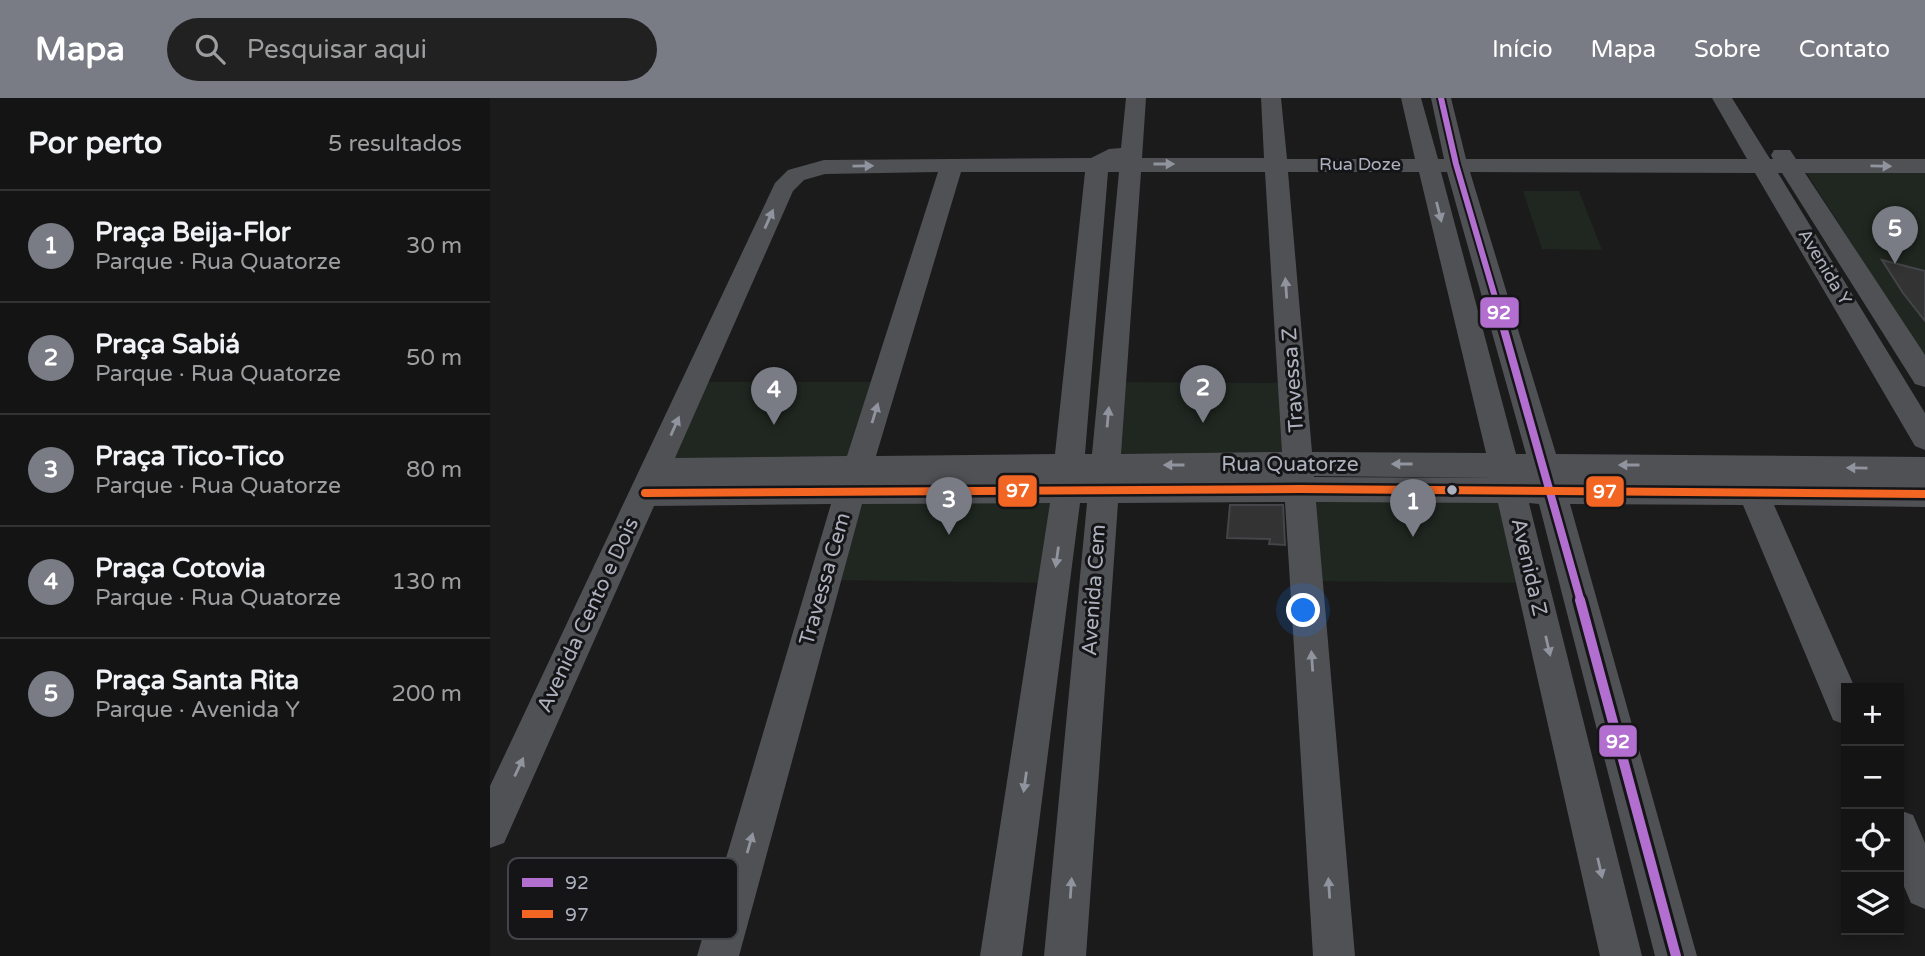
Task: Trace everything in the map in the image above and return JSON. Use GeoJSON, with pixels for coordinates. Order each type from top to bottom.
{"type":"FeatureCollection","features":[{"type":"Feature","properties":{"kind":"street","name":"Avenida Cem"},"geometry":{"type":"LineString","coordinates":[[1065,956],[1085,477],[1119,157],[1136,98]]}},
{"type":"Feature","properties":{"kind":"street","name":"Travessa Z"},"geometry":{"type":"LineString","coordinates":[[1271,98],[1334,956]]}},
{"type":"Feature","properties":{"kind":"street","name":"Avenida Z"},"geometry":{"type":"LineString","coordinates":[[1411,98],[1439,156],[1547,478],[1676,956]]}},
{"type":"Feature","properties":{"kind":"street","name":"Avenida Z"},"geometry":{"type":"LineString","coordinates":[[1441,98],[1439,156],[1507,478],[1622,956]]}},
{"type":"Feature","properties":{"kind":"street","name":"Avenida Y"},"geometry":{"type":"LineString","coordinates":[[1722,98],[1771,157],[1925,377]]}},
{"type":"Feature","properties":{"kind":"street","name":"Avenida Y"},"geometry":{"type":"LineString","coordinates":[[1746,98],[1771,157],[1925,438]]}},
{"type":"Feature","properties":{"kind":"street","name":"Rua Doze"},"geometry":{"type":"LineString","coordinates":[[796,175],[824,167],[1119,157],[1771,157],[1925,149]]}},
{"type":"Feature","properties":{"kind":"street","name":"Rua Doze"},"geometry":{"type":"LineString","coordinates":[[1771,157],[1925,166]]}},
{"type":"Feature","properties":{"kind":"street","name":"Travessa Cem"},"geometry":{"type":"LineString","coordinates":[[738,886],[854,480],[952,164]]}},
{"type":"Feature","properties":{"kind":"street","name":"Avenida Cento e Dois"},"geometry":{"type":"LineString","coordinates":[[490,829],[783,188],[796,175]]}},
{"type":"Feature","properties":{"kind":"street","name":"Rua Quatorze"},"geometry":{"type":"LineString","coordinates":[[650,481],[1300,476],[1746,478],[1925,469]]}},
{"type":"Feature","properties":{"kind":"street","name":"Avenida Cem"},"geometry":{"type":"LineString","coordinates":[[1001,956],[1085,477]]}},
{"type":"Feature","properties":{"kind":"street","name":"Rua Quatorze"},"geometry":{"type":"LineString","coordinates":[[1746,478],[1925,494]]}},
{"type":"Feature","properties":{"kind":"street"},"geometry":{"type":"LineString","coordinates":[[1746,478],[1841,696]]}},
{"type":"Feature","properties":{"kind":"street"},"geometry":{"type":"LineString","coordinates":[[1904,841],[1925,889]]}},
{"type":"Feature","properties":{"kind":"street","name":"Travessa Cem"},"geometry":{"type":"LineString","coordinates":[[718,956],[723,939]]}},
{"type":"Feature","properties":{"kind":"shaded area"},"geometry":{"type":"Polygon","coordinates":[[[1804,169],[1925,170],[1925,358],[1804,169]]]}},
{"type":"Feature","properties":{"kind":"shaded area"},"geometry":{"type":"Polygon","coordinates":[[[1523,191],[1579,191],[1602,250],[1542,249],[1523,191]]]}},
{"type":"Feature","properties":{"kind":"shaded area"},"geometry":{"type":"Polygon","coordinates":[[[696,382],[884,382],[859,468],[655,470],[696,382]]]}},
{"type":"Feature","properties":{"kind":"shaded area"},"geometry":{"type":"Polygon","coordinates":[[[1114,382],[1293,383],[1300,464],[1107,464],[1114,382]]]}},
{"type":"Feature","properties":{"kind":"shaded area"},"geometry":{"type":"Polygon","coordinates":[[[1300,490],[1512,493],[1534,583],[1308,581],[1300,490]]]}},
{"type":"Feature","properties":{"kind":"shaded area"},"geometry":{"type":"Polygon","coordinates":[[[851,491],[1066,491],[1055,583],[825,580],[851,491]]]}},
{"type":"Feature","properties":{"kind":"building"},"geometry":{"type":"Polygon","coordinates":[[[1882,260],[1925,271],[1925,321],[1903,293],[1882,260]]]}},
{"type":"Feature","properties":{"kind":"building"},"geometry":{"type":"Polygon","coordinates":[[[1230,505],[1283,505],[1285,545],[1269,544],[1270,539],[1227,538],[1230,505]]]}},
{"type":"Feature","properties":{"kind":"transit line","name":"92"},"geometry":{"type":"LineString","coordinates":[[1441,98],[1456,164],[1544,465],[1676,956]]}},
{"type":"Feature","properties":{"kind":"transit line","name":"97"},"geometry":{"type":"LineString","coordinates":[[645,493],[1300,489],[1925,494]]}},
{"type":"Feature","properties":{"kind":"place","name":"Praça Santa Rita"},"geometry":{"type":"Point","coordinates":[1895,264]}},
{"type":"Feature","properties":{"kind":"place","name":"Praça Sabiá"},"geometry":{"type":"Point","coordinates":[1203,423]}},
{"type":"Feature","properties":{"kind":"place","name":"Praça Cotovia"},"geometry":{"type":"Point","coordinates":[774,425]}},
{"type":"Feature","properties":{"kind":"place","name":"Praça Tico-Tico"},"geometry":{"type":"Point","coordinates":[949,535]}},
{"type":"Feature","properties":{"kind":"place","name":"Praça Beija-Flor"},"geometry":{"type":"Point","coordinates":[1413,537]}}]}
